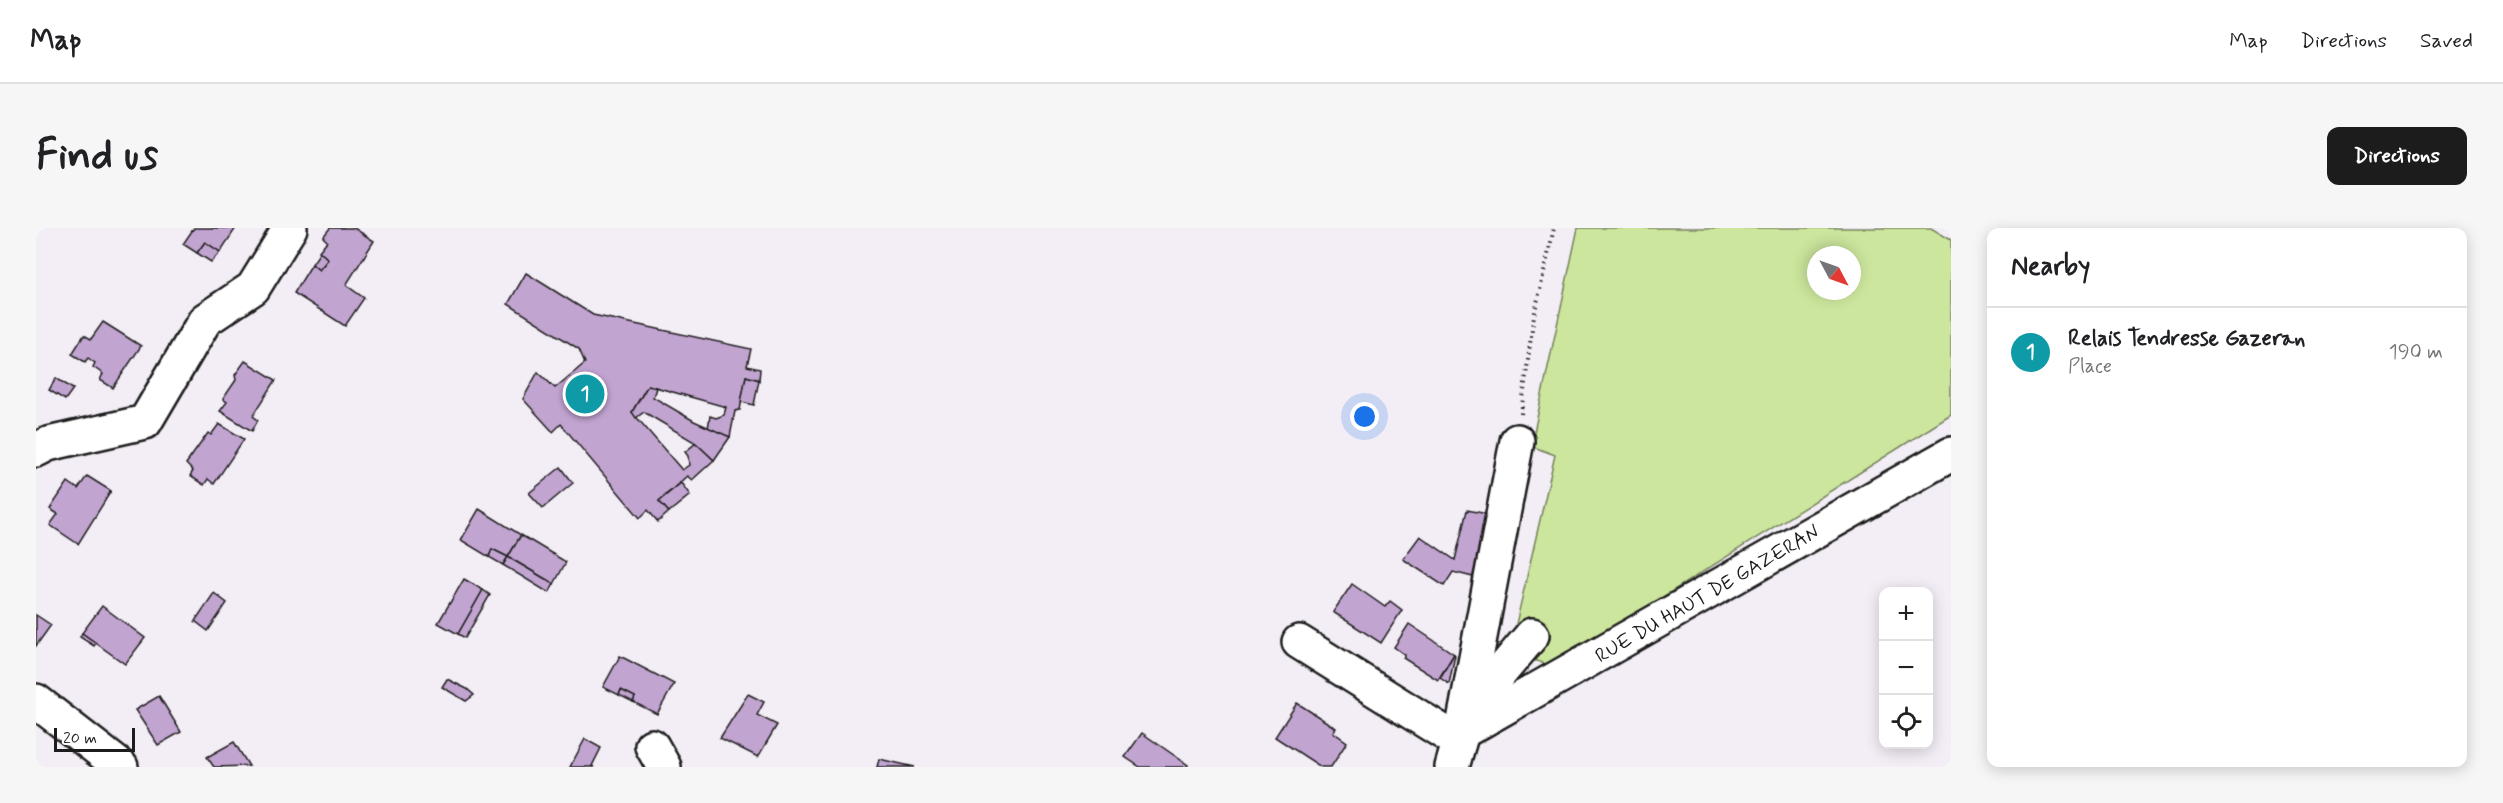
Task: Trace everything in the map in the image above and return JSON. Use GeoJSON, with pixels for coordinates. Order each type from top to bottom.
{"type":"FeatureCollection","features":[{"type":"Feature","properties":{"kind":"street"},"geometry":{"type":"LineString","coordinates":[[36,450],[48,444],[145,422],[205,320],[253,288],[290,228]]}},
{"type":"Feature","properties":{"kind":"street"},"geometry":{"type":"LineString","coordinates":[[1458,747],[1517,441]]}},
{"type":"Feature","properties":{"kind":"street","name":"RUE DU HAUT DE GAZERAN"},"geometry":{"type":"LineString","coordinates":[[1458,747],[1951,454]]}},
{"type":"Feature","properties":{"kind":"street"},"geometry":{"type":"LineString","coordinates":[[1458,747],[1484,692],[1532,635]]}},
{"type":"Feature","properties":{"kind":"street"},"geometry":{"type":"LineString","coordinates":[[1299,642],[1458,747]]}},
{"type":"Feature","properties":{"kind":"street"},"geometry":{"type":"LineString","coordinates":[[36,701],[121,767]]}},
{"type":"Feature","properties":{"kind":"path"},"geometry":{"type":"LineString","coordinates":[[1517,441],[1533,321],[1554,228]]}},
{"type":"Feature","properties":{"kind":"green space"},"geometry":{"type":"Polygon","coordinates":[[[1578,228],[1931,228],[1951,240],[1951,415],[1552,667],[1510,650],[1555,455],[1531,446],[1578,228]]]}},
{"type":"Feature","properties":{"kind":"building"},"geometry":{"type":"Polygon","coordinates":[[[194,228],[236,228],[220,252],[205,242],[197,253],[183,244],[194,228]]]}},
{"type":"Feature","properties":{"kind":"building"},"geometry":{"type":"Polygon","coordinates":[[[330,228],[354,228],[374,241],[346,285],[364,298],[345,326],[294,293],[312,264],[319,270],[328,259],[319,251],[327,241],[323,237],[330,228]]]}},
{"type":"Feature","properties":{"kind":"building"},"geometry":{"type":"Polygon","coordinates":[[[205,242],[220,252],[211,262],[197,253],[205,242]]]}},
{"type":"Feature","properties":{"kind":"building"},"geometry":{"type":"Polygon","coordinates":[[[320,252],[328,259],[319,270],[312,264],[320,252]]]}},
{"type":"Feature","properties":{"kind":"building"},"geometry":{"type":"Polygon","coordinates":[[[526,273],[593,315],[751,349],[747,366],[760,369],[759,380],[746,376],[740,410],[735,411],[730,437],[708,428],[710,416],[716,418],[724,415],[726,407],[648,385],[632,412],[682,470],[689,465],[685,452],[696,443],[714,460],[692,480],[687,476],[659,501],[669,512],[658,522],[648,510],[640,518],[561,424],[553,432],[523,399],[538,372],[555,388],[585,363],[579,349],[508,304],[526,273]]]}},
{"type":"Feature","properties":{"kind":"building"},"geometry":{"type":"Polygon","coordinates":[[[103,322],[141,346],[113,388],[100,380],[103,374],[93,367],[95,363],[88,358],[85,362],[72,354],[84,335],[91,339],[103,322]]]}},
{"type":"Feature","properties":{"kind":"building"},"geometry":{"type":"Polygon","coordinates":[[[245,361],[276,380],[253,416],[258,420],[252,431],[220,411],[227,402],[223,399],[236,380],[235,375],[245,361]]]}},
{"type":"Feature","properties":{"kind":"building"},"geometry":{"type":"Polygon","coordinates":[[[746,376],[759,380],[754,405],[741,402],[746,376]]]}},
{"type":"Feature","properties":{"kind":"building"},"geometry":{"type":"Polygon","coordinates":[[[56,378],[73,389],[65,400],[49,390],[56,378]]]}},
{"type":"Feature","properties":{"kind":"building"},"geometry":{"type":"Polygon","coordinates":[[[648,385],[656,388],[653,397],[694,421],[730,437],[714,460],[696,443],[644,412],[636,418],[632,412],[648,385]]]}},
{"type":"Feature","properties":{"kind":"building"},"geometry":{"type":"Polygon","coordinates":[[[219,424],[244,439],[214,484],[208,479],[204,485],[190,476],[193,471],[186,464],[208,433],[211,435],[219,424]]]}},
{"type":"Feature","properties":{"kind":"building"},"geometry":{"type":"Polygon","coordinates":[[[561,467],[573,483],[543,508],[529,493],[561,467]]]}},
{"type":"Feature","properties":{"kind":"building"},"geometry":{"type":"Polygon","coordinates":[[[87,476],[111,491],[78,544],[50,525],[58,514],[50,509],[68,482],[78,489],[87,476]]]}},
{"type":"Feature","properties":{"kind":"building"},"geometry":{"type":"Polygon","coordinates":[[[681,483],[690,495],[669,512],[659,501],[681,483]]]}},
{"type":"Feature","properties":{"kind":"building"},"geometry":{"type":"Polygon","coordinates":[[[479,509],[521,535],[508,557],[492,549],[489,557],[461,540],[479,509]]]}},
{"type":"Feature","properties":{"kind":"building"},"geometry":{"type":"Polygon","coordinates":[[[1467,510],[1488,514],[1473,577],[1453,572],[1444,586],[1403,559],[1420,536],[1455,560],[1467,510]]]}},
{"type":"Feature","properties":{"kind":"building"},"geometry":{"type":"Polygon","coordinates":[[[521,535],[566,562],[554,584],[508,557],[521,535]]]}},
{"type":"Feature","properties":{"kind":"building"},"geometry":{"type":"Polygon","coordinates":[[[492,549],[508,557],[503,565],[489,557],[492,549]]]}},
{"type":"Feature","properties":{"kind":"building"},"geometry":{"type":"Polygon","coordinates":[[[508,557],[554,584],[549,593],[503,565],[508,557]]]}},
{"type":"Feature","properties":{"kind":"building"},"geometry":{"type":"Polygon","coordinates":[[[464,579],[483,590],[458,634],[438,623],[464,579]]]}},
{"type":"Feature","properties":{"kind":"building"},"geometry":{"type":"Polygon","coordinates":[[[1352,584],[1385,607],[1390,601],[1402,610],[1381,643],[1333,612],[1352,584]]]}},
{"type":"Feature","properties":{"kind":"building"},"geometry":{"type":"Polygon","coordinates":[[[483,590],[490,595],[465,638],[458,634],[483,590]]]}},
{"type":"Feature","properties":{"kind":"building"},"geometry":{"type":"Polygon","coordinates":[[[214,593],[227,603],[208,631],[195,621],[214,593]]]}},
{"type":"Feature","properties":{"kind":"building"},"geometry":{"type":"Polygon","coordinates":[[[102,606],[145,638],[125,664],[82,633],[102,606]]]}},
{"type":"Feature","properties":{"kind":"building"},"geometry":{"type":"Polygon","coordinates":[[[36,615],[51,625],[36,646],[36,615]]]}},
{"type":"Feature","properties":{"kind":"building"},"geometry":{"type":"Polygon","coordinates":[[[1409,624],[1454,654],[1438,680],[1403,658],[1405,655],[1394,647],[1409,624]]]}},
{"type":"Feature","properties":{"kind":"building"},"geometry":{"type":"Polygon","coordinates":[[[82,633],[96,643],[94,646],[80,637],[82,633]]]}},
{"type":"Feature","properties":{"kind":"building"},"geometry":{"type":"Polygon","coordinates":[[[1455,655],[1449,684],[1440,678],[1455,655]]]}},
{"type":"Feature","properties":{"kind":"building"},"geometry":{"type":"Polygon","coordinates":[[[620,656],[674,684],[657,714],[633,702],[635,697],[621,690],[619,695],[603,687],[620,656]]]}},
{"type":"Feature","properties":{"kind":"building"},"geometry":{"type":"Polygon","coordinates":[[[447,679],[474,695],[466,701],[442,687],[447,679]]]}},
{"type":"Feature","properties":{"kind":"building"},"geometry":{"type":"Polygon","coordinates":[[[621,690],[635,697],[633,702],[619,695],[621,690]]]}},
{"type":"Feature","properties":{"kind":"building"},"geometry":{"type":"Polygon","coordinates":[[[748,694],[764,702],[757,715],[777,725],[758,757],[720,738],[748,694]]]}},
{"type":"Feature","properties":{"kind":"building"},"geometry":{"type":"Polygon","coordinates":[[[159,696],[181,732],[158,745],[135,710],[159,696]]]}},
{"type":"Feature","properties":{"kind":"building"},"geometry":{"type":"Polygon","coordinates":[[[1297,703],[1336,728],[1333,732],[1347,742],[1331,767],[1321,767],[1275,737],[1297,703]]]}},
{"type":"Feature","properties":{"kind":"building"},"geometry":{"type":"Polygon","coordinates":[[[1142,733],[1188,765],[1187,767],[1140,767],[1125,757],[1142,733]]]}},
{"type":"Feature","properties":{"kind":"building"},"geometry":{"type":"Polygon","coordinates":[[[585,739],[601,748],[592,766],[594,767],[570,767],[585,739]]]}},
{"type":"Feature","properties":{"kind":"building"},"geometry":{"type":"Polygon","coordinates":[[[234,742],[249,766],[214,767],[207,757],[234,742]]]}},
{"type":"Feature","properties":{"kind":"building"},"geometry":{"type":"Polygon","coordinates":[[[879,759],[915,767],[877,767],[879,759]]]}},
{"type":"Feature","properties":{"kind":"place","name":"Relais Tendresse Gazeran"},"geometry":{"type":"Point","coordinates":[585,394]}}]}
